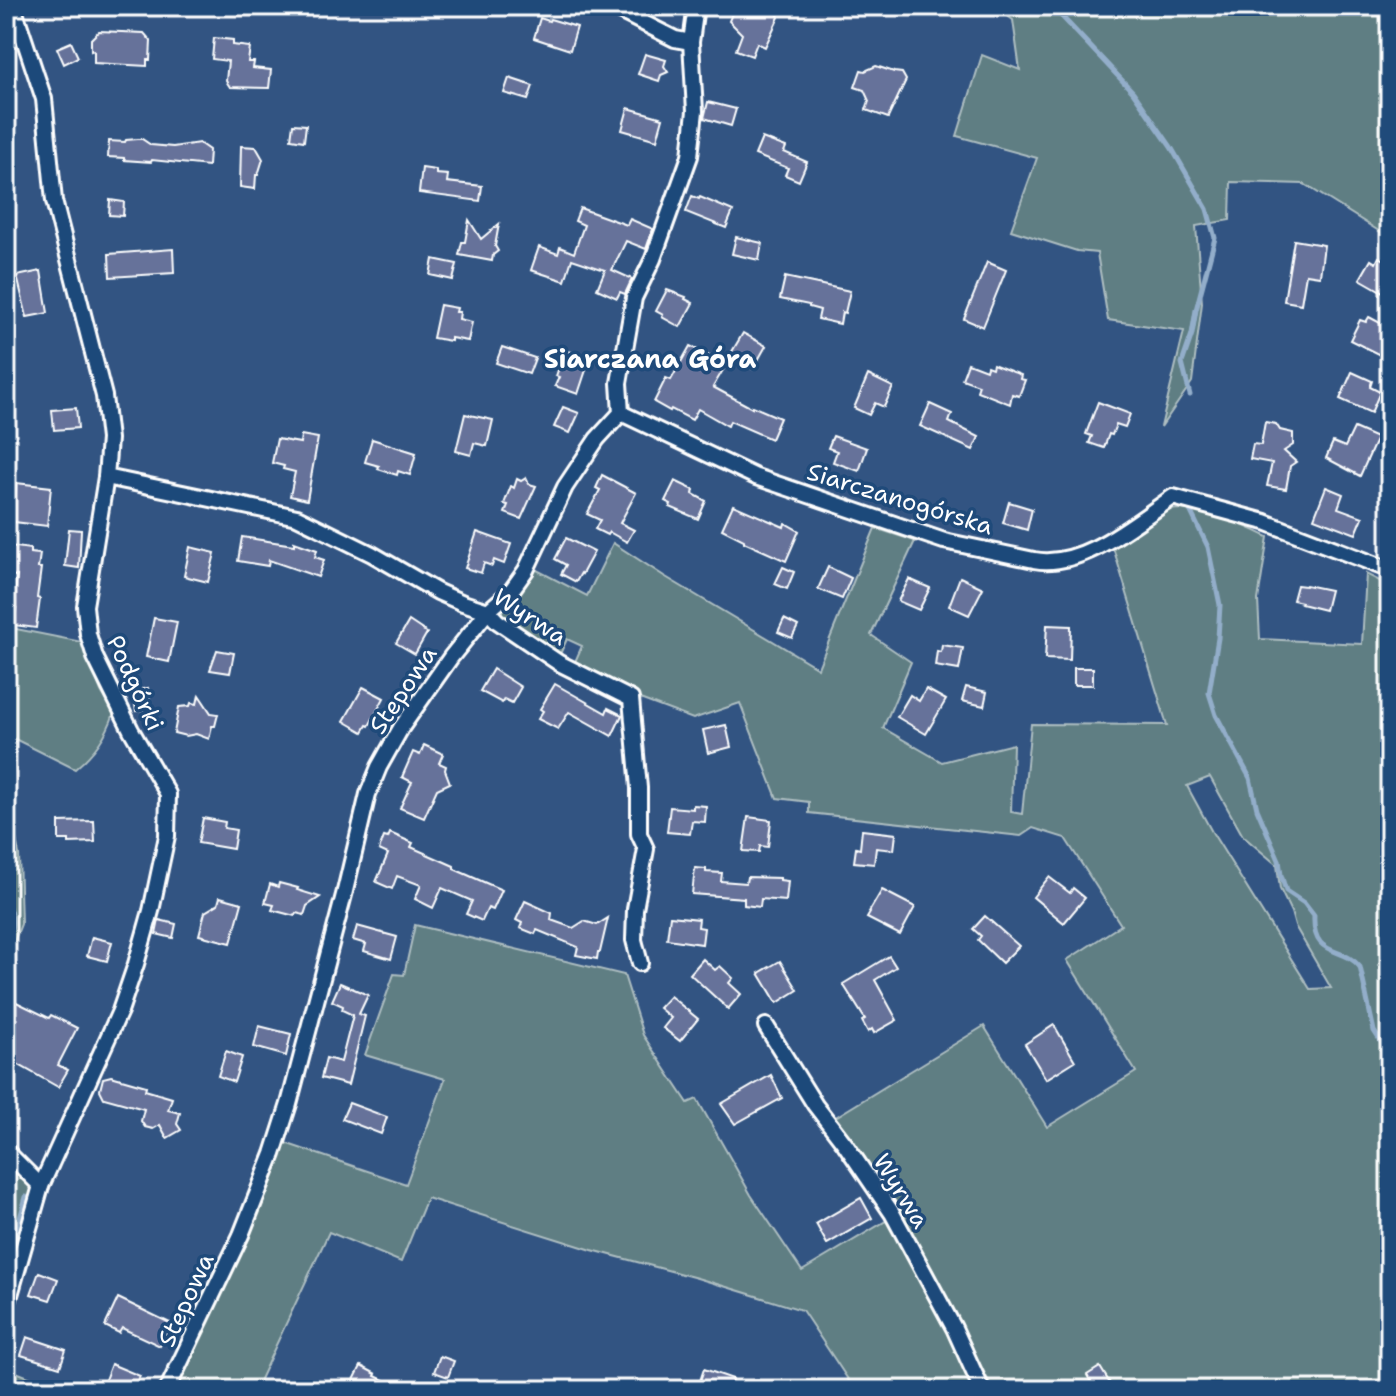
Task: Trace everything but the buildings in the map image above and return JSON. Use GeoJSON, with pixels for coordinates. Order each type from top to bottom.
{"type":"FeatureCollection","features":[{"type":"Feature","properties":{"kind":"street","name":"Podgórki"},"geometry":{"type":"LineString","coordinates":[[6,1309],[41,1186],[120,1011],[151,911],[167,836],[168,794],[131,730],[95,657],[88,634],[85,606],[106,477],[109,439],[104,396],[54,201],[44,99],[13,6]]}},
{"type":"Feature","properties":{"kind":"street"},"geometry":{"type":"LineString","coordinates":[[610,6],[675,39],[691,42]]}},
{"type":"Feature","properties":{"kind":"street"},"geometry":{"type":"LineString","coordinates":[[621,413],[619,383],[634,298],[653,259],[690,156],[695,111],[691,42],[696,6]]}},
{"type":"Feature","properties":{"kind":"street","name":"Siarczanogórska"},"geometry":{"type":"LineString","coordinates":[[621,413],[756,477],[944,541],[1004,554],[1045,562],[1070,559],[1092,550],[1173,497],[1265,522],[1390,570]]}},
{"type":"Feature","properties":{"kind":"street","name":"Stepowa"},"geometry":{"type":"LineString","coordinates":[[167,1390],[241,1235],[273,1154],[300,1063],[368,794],[379,767],[401,728],[451,657],[526,570],[572,475],[597,439],[621,413]]}},
{"type":"Feature","properties":{"kind":"street","name":"Wyrwa"},"geometry":{"type":"LineString","coordinates":[[106,477],[297,517],[372,554],[438,592],[488,611],[497,621],[559,663],[631,699],[639,788],[639,834],[646,849],[635,909],[634,940],[640,963]]}},
{"type":"Feature","properties":{"kind":"street","name":"Wyrwa"},"geometry":{"type":"LineString","coordinates":[[766,1026],[815,1105],[892,1213],[954,1328],[982,1390]]}},
{"type":"Feature","properties":{"kind":"street"},"geometry":{"type":"LineString","coordinates":[[6,1151],[41,1186]]}},
{"type":"Feature","properties":{"kind":"green space"},"geometry":{"type":"Polygon","coordinates":[[[994,6],[1390,6],[1390,238],[1304,184],[1231,182],[1230,220],[1196,226],[1202,303],[1192,382],[1161,427],[1184,331],[1108,320],[1097,253],[1077,251],[1011,230],[1037,158],[957,136],[982,55],[1020,70],[1013,20],[994,6]]]}},
{"type":"Feature","properties":{"kind":"green space"},"geometry":{"type":"Polygon","coordinates":[[[1177,509],[1202,512],[1268,537],[1258,600],[1260,639],[1362,644],[1366,574],[1390,586],[1390,786],[1387,786],[1390,797],[1390,1390],[993,1390],[960,1323],[899,1217],[834,1118],[984,1026],[1047,1127],[1136,1072],[1067,960],[1121,925],[1065,838],[1033,828],[1021,836],[809,813],[809,802],[777,798],[740,703],[693,719],[640,699],[574,664],[582,646],[567,639],[560,654],[497,613],[535,569],[587,596],[613,543],[818,668],[875,528],[915,541],[871,635],[911,662],[883,728],[942,762],[1013,744],[1011,812],[1022,814],[1031,724],[1167,725],[1112,544],[1159,512],[1177,509]],[[1210,777],[1187,786],[1212,832],[1310,989],[1331,988],[1295,926],[1280,889],[1277,865],[1243,836],[1210,777]]]}},
{"type":"Feature","properties":{"kind":"green space"},"geometry":{"type":"Polygon","coordinates":[[[6,627],[82,642],[101,691],[114,713],[99,744],[75,769],[15,739],[11,813],[19,854],[21,924],[6,962],[6,627]]]}},
{"type":"Feature","properties":{"kind":"green space"},"geometry":{"type":"Polygon","coordinates":[[[415,925],[624,975],[643,1035],[688,1103],[697,1099],[751,1195],[802,1271],[891,1218],[954,1338],[974,1390],[903,1390],[897,1386],[893,1390],[855,1390],[802,1310],[592,1250],[427,1198],[401,1262],[329,1232],[255,1390],[177,1390],[261,1207],[285,1143],[406,1184],[445,1079],[365,1055],[394,974],[404,975],[415,925]]]}},
{"type":"Feature","properties":{"kind":"green space"},"geometry":{"type":"Polygon","coordinates":[[[6,1159],[35,1189],[6,1290],[6,1159]]]}},
{"type":"Feature","properties":{"kind":"green space"},"geometry":{"type":"Polygon","coordinates":[[[6,1368],[61,1390],[6,1390],[6,1368]]]}},
{"type":"Feature","properties":{"kind":"waterway"},"geometry":{"type":"LineString","coordinates":[[1052,6],[1133,92],[1171,147],[1207,209],[1215,238],[1182,363],[1190,395]]}},
{"type":"Feature","properties":{"kind":"waterway"},"geometry":{"type":"LineString","coordinates":[[1188,506],[1208,547],[1220,605],[1209,693],[1216,715],[1250,778],[1257,809],[1279,860],[1286,891],[1304,903],[1314,916],[1315,930],[1323,945],[1353,960],[1360,967],[1374,1031],[1390,1056]]}},
{"type":"Feature","properties":{"kind":"waterway"},"geometry":{"type":"LineString","coordinates":[[6,899],[12,922],[6,945]]}},
{"type":"Feature","properties":{"kind":"waterway"},"geometry":{"type":"LineString","coordinates":[[6,1268],[26,1197]]}},
{"type":"Feature","properties":{"kind":"district","name":"Siarczana Góra"},"geometry":{"type":"Point","coordinates":[650,359]}}]}
